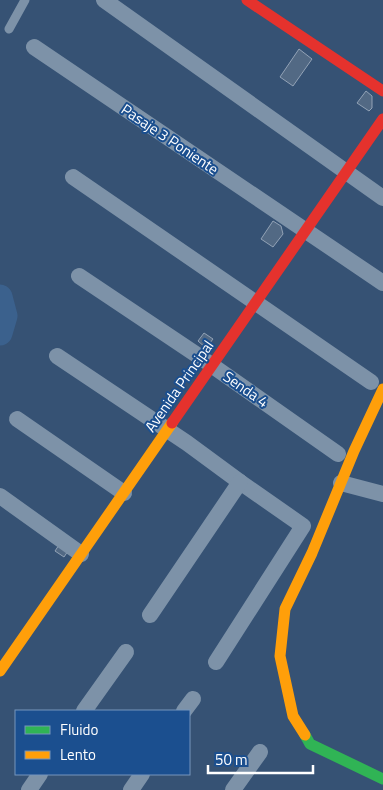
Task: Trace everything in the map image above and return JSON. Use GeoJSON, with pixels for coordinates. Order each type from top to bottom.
{"type":"FeatureCollection","features":[{"type":"Feature","properties":{"kind":"street"},"geometry":{"type":"LineString","coordinates":[[104,0],[383,198]]}},
{"type":"Feature","properties":{"kind":"street"},"geometry":{"type":"LineString","coordinates":[[247,0],[383,91]]}},
{"type":"Feature","properties":{"kind":"street","name":"Pasaje 3 Poniente"},"geometry":{"type":"LineString","coordinates":[[34,47],[383,283]]}},
{"type":"Feature","properties":{"kind":"street","name":"Avenida Principal"},"geometry":{"type":"LineString","coordinates":[[0,671],[4,655],[82,554],[383,119]]}},
{"type":"Feature","properties":{"kind":"street"},"geometry":{"type":"LineString","coordinates":[[73,177],[377,385],[341,483],[312,553],[285,610],[280,656],[293,716],[310,744],[383,778]]}},
{"type":"Feature","properties":{"kind":"street","name":"Senda 4"},"geometry":{"type":"LineString","coordinates":[[80,276],[212,365],[338,454]]}},
{"type":"Feature","properties":{"kind":"street"},"geometry":{"type":"LineString","coordinates":[[57,356],[167,430],[303,526],[216,662]]}},
{"type":"Feature","properties":{"kind":"street"},"geometry":{"type":"LineString","coordinates":[[17,419],[124,493]]}},
{"type":"Feature","properties":{"kind":"street"},"geometry":{"type":"LineString","coordinates":[[150,615],[240,482]]}},
{"type":"Feature","properties":{"kind":"street"},"geometry":{"type":"LineString","coordinates":[[341,483],[383,494]]}},
{"type":"Feature","properties":{"kind":"street"},"geometry":{"type":"LineString","coordinates":[[0,496],[82,554]]}},
{"type":"Feature","properties":{"kind":"street"},"geometry":{"type":"LineString","coordinates":[[85,710],[126,652]]}},
{"type":"Feature","properties":{"kind":"street"},"geometry":{"type":"LineString","coordinates":[[233,790],[260,752]]}},
{"type":"Feature","properties":{"kind":"street"},"geometry":{"type":"LineString","coordinates":[[29,790],[39,775]]}},
{"type":"Feature","properties":{"kind":"street"},"geometry":{"type":"LineString","coordinates":[[131,790],[141,775]]}},
{"type":"Feature","properties":{"kind":"lane"},"geometry":{"type":"LineString","coordinates":[[9,28],[25,0]]}},
{"type":"Feature","properties":{"kind":"building"},"geometry":{"type":"Polygon","coordinates":[[[299,49],[312,59],[293,86],[280,77],[299,49]]]}},
{"type":"Feature","properties":{"kind":"building"},"geometry":{"type":"Polygon","coordinates":[[[366,91],[372,96],[372,108],[369,111],[357,103],[366,91]]]}},
{"type":"Feature","properties":{"kind":"building"},"geometry":{"type":"Polygon","coordinates":[[[273,221],[281,226],[283,234],[273,247],[261,239],[273,221]]]}},
{"type":"Feature","properties":{"kind":"building"},"geometry":{"type":"Polygon","coordinates":[[[204,333],[213,339],[206,348],[198,341],[204,333]]]}},
{"type":"Feature","properties":{"kind":"building"},"geometry":{"type":"Polygon","coordinates":[[[61,542],[70,548],[64,557],[55,551],[61,542]]]}},
{"type":"Feature","properties":{"kind":"waterway"},"geometry":{"type":"LineString","coordinates":[[0,297],[5,316],[0,333]]}},
{"type":"Feature","properties":{"kind":"traffic: fast"},"geometry":{"type":"LineString","coordinates":[[305,735],[310,744],[383,779]]}},
{"type":"Feature","properties":{"kind":"traffic: slow"},"geometry":{"type":"LineString","coordinates":[[305,735],[293,716],[280,656],[285,609],[312,553],[354,451],[383,389]]}},
{"type":"Feature","properties":{"kind":"traffic: slow"},"geometry":{"type":"LineString","coordinates":[[0,671],[172,423]]}},
{"type":"Feature","properties":{"kind":"traffic: jam"},"geometry":{"type":"LineString","coordinates":[[247,0],[383,91]]}},
{"type":"Feature","properties":{"kind":"traffic: jam"},"geometry":{"type":"LineString","coordinates":[[172,423],[383,119]]}}]}
